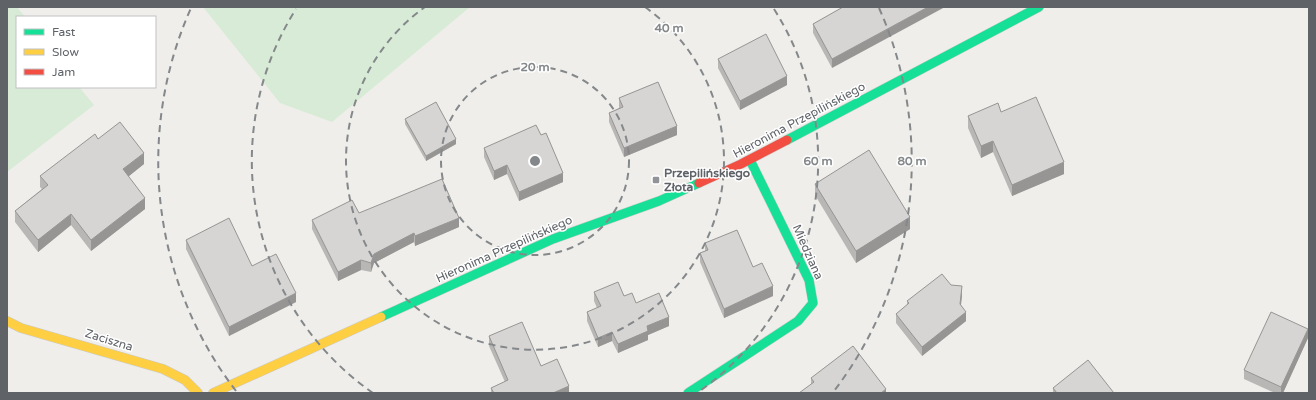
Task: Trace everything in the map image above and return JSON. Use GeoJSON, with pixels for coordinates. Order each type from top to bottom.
{"type":"FeatureCollection","features":[{"type":"Feature","properties":{"kind":"street","name":"Hieronima Przepilińskiego"},"geometry":{"type":"LineString","coordinates":[[212,393],[553,239],[659,201],[750,160],[1039,7]]}},
{"type":"Feature","properties":{"kind":"street","name":"Miedziana"},"geometry":{"type":"LineString","coordinates":[[688,393],[798,321],[813,303],[809,280],[750,160]]}},
{"type":"Feature","properties":{"kind":"street","name":"Zaciszna"},"geometry":{"type":"LineString","coordinates":[[7,321],[21,328],[163,369],[185,380],[198,393]]}},
{"type":"Feature","properties":{"kind":"green space"},"geometry":{"type":"Polygon","coordinates":[[[7,7],[17,7],[24,16],[16,16],[16,88],[80,88],[94,105],[7,172],[7,7]]]}},
{"type":"Feature","properties":{"kind":"green space"},"geometry":{"type":"Polygon","coordinates":[[[203,7],[470,7],[332,122],[280,103],[203,7]]]}},
{"type":"Feature","properties":{"kind":"building"},"geometry":{"type":"Polygon","coordinates":[[[843,7],[928,7],[832,59],[813,24],[843,7]]]}},
{"type":"Feature","properties":{"kind":"building"},"geometry":{"type":"Polygon","coordinates":[[[766,34],[787,76],[740,101],[718,59],[766,34]]]}},
{"type":"Feature","properties":{"kind":"building"},"geometry":{"type":"Polygon","coordinates":[[[658,82],[677,126],[624,148],[609,113],[623,107],[619,98],[658,82]]]}},
{"type":"Feature","properties":{"kind":"building"},"geometry":{"type":"Polygon","coordinates":[[[1036,97],[1064,162],[1012,185],[993,141],[981,146],[968,116],[998,103],[1001,112],[1036,97]]]}},
{"type":"Feature","properties":{"kind":"building"},"geometry":{"type":"Polygon","coordinates":[[[436,102],[456,139],[426,156],[405,119],[436,102]]]}},
{"type":"Feature","properties":{"kind":"building"},"geometry":{"type":"Polygon","coordinates":[[[120,122],[144,153],[123,169],[145,198],[91,240],[71,214],[38,240],[15,211],[48,185],[40,176],[95,134],[98,139],[120,122]]]}},
{"type":"Feature","properties":{"kind":"building"},"geometry":{"type":"Polygon","coordinates":[[[536,125],[541,135],[546,133],[563,173],[519,192],[507,165],[494,171],[484,148],[536,125]]]}},
{"type":"Feature","properties":{"kind":"building"},"geometry":{"type":"Polygon","coordinates":[[[869,150],[910,217],[856,251],[815,184],[869,150]]]}},
{"type":"Feature","properties":{"kind":"building"},"geometry":{"type":"Polygon","coordinates":[[[442,179],[459,218],[415,236],[414,233],[374,254],[371,263],[361,260],[338,272],[312,220],[352,200],[359,213],[442,179]]]}},
{"type":"Feature","properties":{"kind":"building"},"geometry":{"type":"Polygon","coordinates":[[[229,218],[252,266],[276,254],[296,293],[229,327],[186,240],[229,218]]]}},
{"type":"Feature","properties":{"kind":"building"},"geometry":{"type":"Polygon","coordinates":[[[737,230],[753,267],[762,263],[773,286],[724,309],[700,253],[708,250],[705,243],[737,230]]]}},
{"type":"Feature","properties":{"kind":"building"},"geometry":{"type":"Polygon","coordinates":[[[942,274],[951,285],[962,286],[960,304],[966,312],[922,347],[896,314],[909,303],[907,301],[942,274]]]}},
{"type":"Feature","properties":{"kind":"building"},"geometry":{"type":"Polygon","coordinates":[[[618,282],[624,296],[632,293],[636,303],[659,293],[669,317],[647,326],[648,331],[618,344],[612,332],[598,338],[587,312],[601,306],[594,292],[618,282]]]}},
{"type":"Feature","properties":{"kind":"building"},"geometry":{"type":"Polygon","coordinates":[[[1271,312],[1308,329],[1281,387],[1244,370],[1271,312]]]}},
{"type":"Feature","properties":{"kind":"building"},"geometry":{"type":"Polygon","coordinates":[[[522,322],[541,366],[557,359],[569,386],[553,393],[494,393],[491,388],[508,380],[489,336],[522,322]]]}},
{"type":"Feature","properties":{"kind":"building"},"geometry":{"type":"Polygon","coordinates":[[[853,346],[886,389],[881,393],[799,393],[814,382],[811,378],[853,346]]]}},
{"type":"Feature","properties":{"kind":"building"},"geometry":{"type":"Polygon","coordinates":[[[1088,360],[1114,393],[1057,393],[1053,388],[1088,360]]]}},
{"type":"Feature","properties":{"kind":"traffic: fast"},"geometry":{"type":"LineString","coordinates":[[787,140],[1039,7]]}},
{"type":"Feature","properties":{"kind":"traffic: fast"},"geometry":{"type":"LineString","coordinates":[[688,393],[798,321],[813,303],[809,280],[750,160]]}},
{"type":"Feature","properties":{"kind":"traffic: fast"},"geometry":{"type":"LineString","coordinates":[[381,317],[553,239],[659,201],[699,183]]}},
{"type":"Feature","properties":{"kind":"traffic: slow"},"geometry":{"type":"LineString","coordinates":[[213,393],[381,317]]}},
{"type":"Feature","properties":{"kind":"traffic: slow"},"geometry":{"type":"LineString","coordinates":[[7,321],[21,328],[163,369],[185,380],[198,393]]}},
{"type":"Feature","properties":{"kind":"traffic: jam"},"geometry":{"type":"LineString","coordinates":[[699,183],[741,164],[787,140]]}},
{"type":"Feature","properties":{"kind":"place","name":"Przepilińskiego Złota"},"geometry":{"type":"Point","coordinates":[656,180]}}]}
